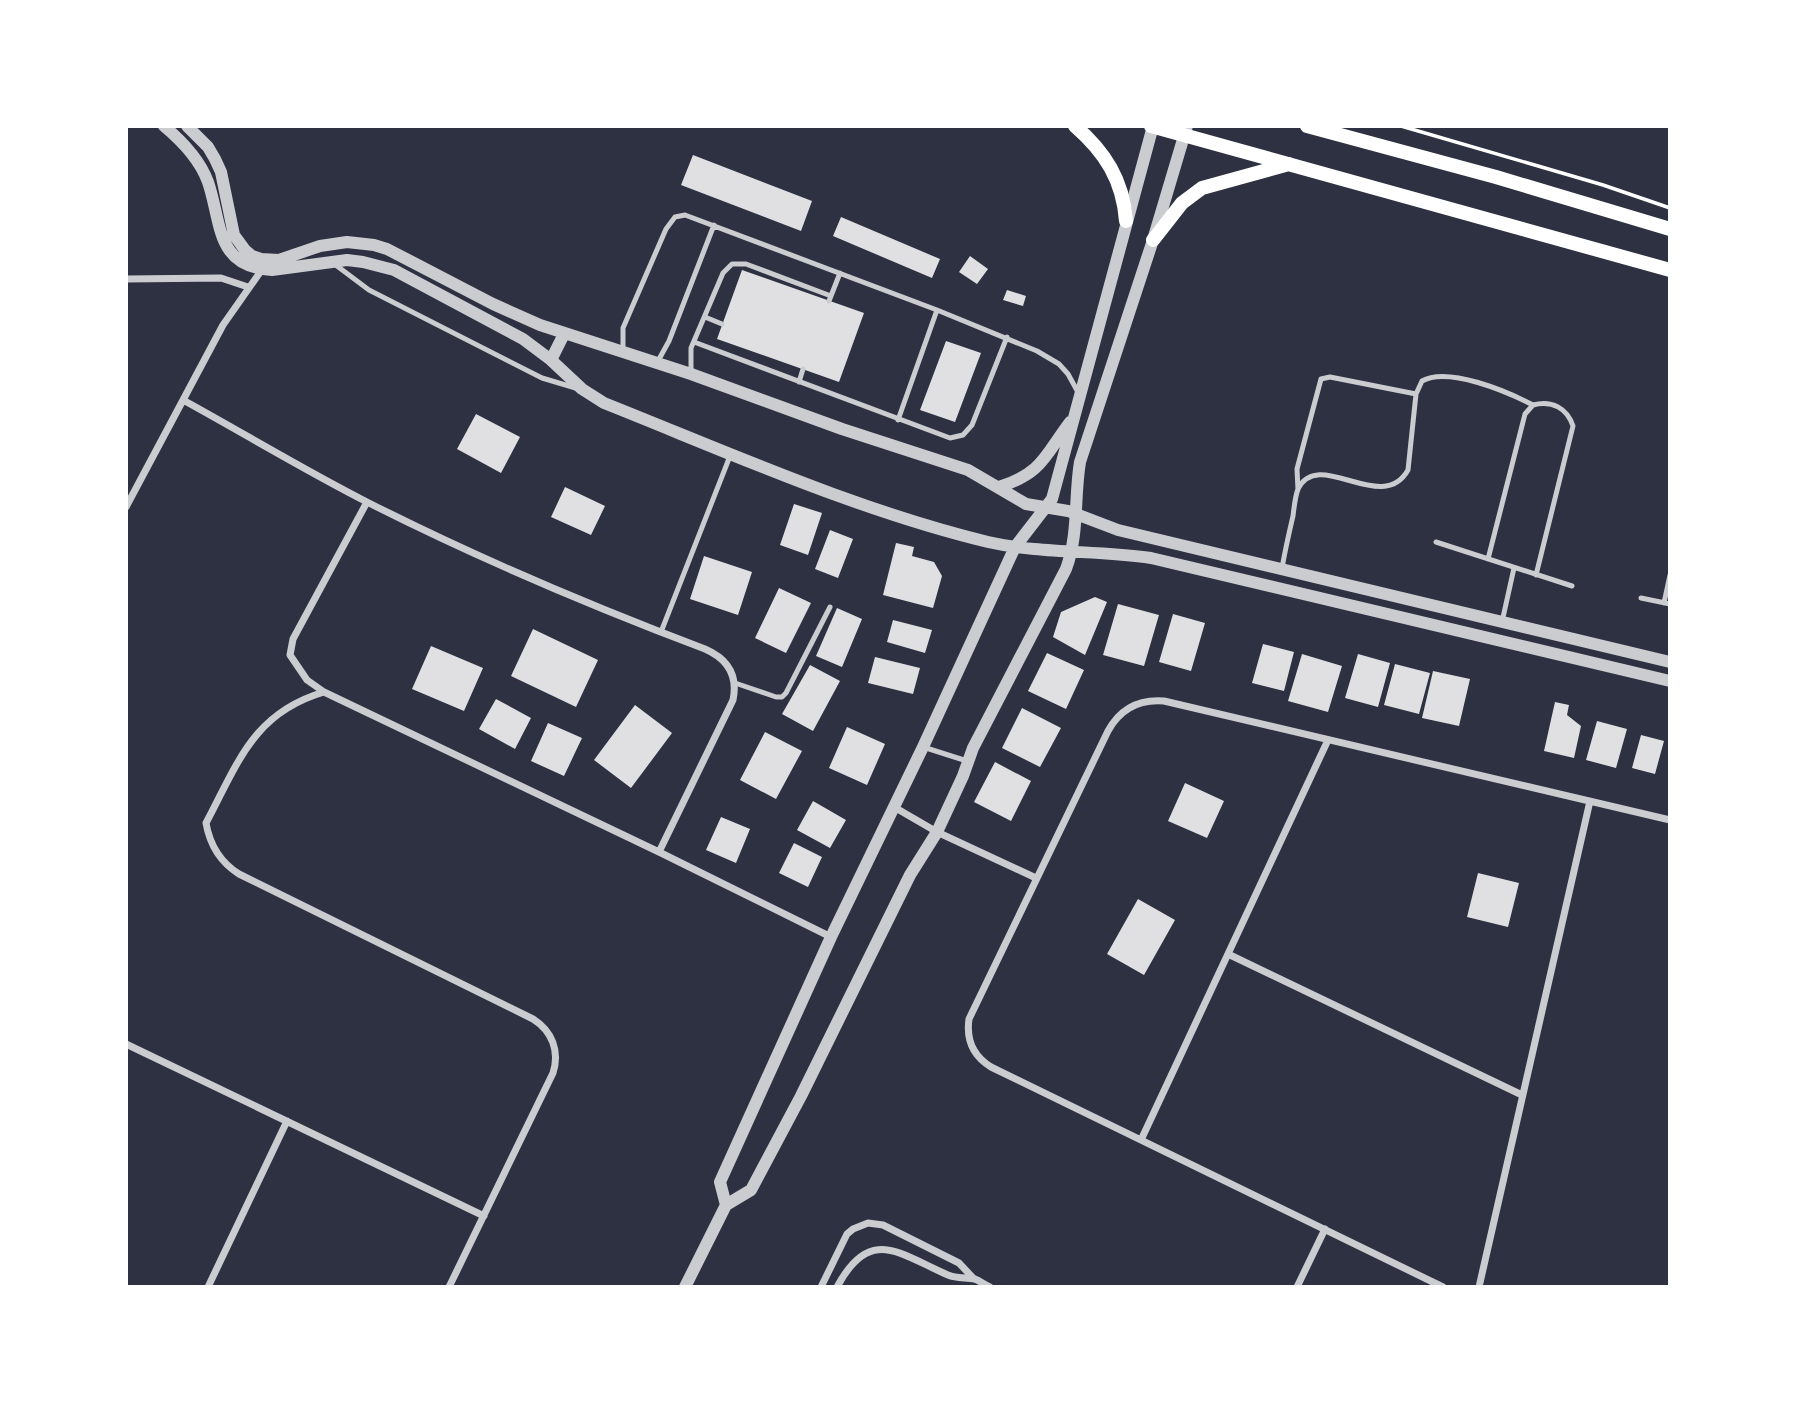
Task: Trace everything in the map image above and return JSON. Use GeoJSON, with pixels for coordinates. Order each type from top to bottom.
{"type":"FeatureCollection","features":[{"type":"Feature","properties":{"kind":"main road"},"geometry":{"type":"LineString","coordinates":[[1075,126],[1101,151],[1115,173],[1123,196],[1126,221]]}},
{"type":"Feature","properties":{"kind":"main road"},"geometry":{"type":"LineString","coordinates":[[1152,126],[1185,131],[1289,164],[1670,270]]}},
{"type":"Feature","properties":{"kind":"main road"},"geometry":{"type":"LineString","coordinates":[[1307,126],[1496,177],[1670,229]]}},
{"type":"Feature","properties":{"kind":"main road"},"geometry":{"type":"LineString","coordinates":[[1321,126],[1340,135]]}},
{"type":"Feature","properties":{"kind":"main road"},"geometry":{"type":"LineString","coordinates":[[1153,240],[1182,203],[1202,188],[1289,164]]}},
{"type":"Feature","properties":{"kind":"street"},"geometry":{"type":"LineString","coordinates":[[164,126],[188,149],[208,180],[219,230],[228,249],[243,263],[265,265],[333,243],[374,245],[516,315],[564,334],[657,362],[842,429],[968,470],[1026,504],[1061,509],[1118,530],[1670,662]]}},
{"type":"Feature","properties":{"kind":"street"},"geometry":{"type":"LineString","coordinates":[[187,126],[208,147],[221,172],[234,234],[245,250],[261,259],[272,270],[331,261],[363,262],[394,270],[523,339],[551,360],[582,390],[604,403],[855,501],[978,539],[1015,547],[1125,554],[1177,564],[1670,681]]}},
{"type":"Feature","properties":{"kind":"street"},"geometry":{"type":"LineString","coordinates":[[726,1205],[720,1182],[831,937],[923,747],[1015,547],[1046,508],[1056,486],[1152,126]]}},
{"type":"Feature","properties":{"kind":"street"},"geometry":{"type":"LineString","coordinates":[[685,1287],[726,1205],[751,1190],[801,1096],[910,875],[937,832],[968,761],[1066,569],[1072,550],[1080,462],[1153,240],[1185,131]]}},
{"type":"Feature","properties":{"kind":"street"},"geometry":{"type":"LineString","coordinates":[[208,180],[221,172]]}},
{"type":"Feature","properties":{"kind":"street"},"geometry":{"type":"LineString","coordinates":[[126,507],[223,325],[265,265]]}},
{"type":"Feature","properties":{"kind":"street"},"geometry":{"type":"LineString","coordinates":[[126,279],[220,278],[248,288]]}},
{"type":"Feature","properties":{"kind":"street"},"geometry":{"type":"LineString","coordinates":[[551,360],[564,334]]}},
{"type":"Feature","properties":{"kind":"street"},"geometry":{"type":"LineString","coordinates":[[183,400],[367,502],[524,576],[714,653],[728,665],[735,683],[730,709],[659,852]]}},
{"type":"Feature","properties":{"kind":"street"},"geometry":{"type":"LineString","coordinates":[[999,487],[1026,477],[1037,468],[1075,417]]}},
{"type":"Feature","properties":{"kind":"street"},"geometry":{"type":"LineString","coordinates":[[367,502],[293,639],[290,655],[307,680],[324,692],[831,937]]}},
{"type":"Feature","properties":{"kind":"street"},"geometry":{"type":"LineString","coordinates":[[324,692],[295,702],[278,713],[256,734],[206,823],[214,849],[225,863],[239,874],[533,1019],[550,1035],[555,1050],[553,1073],[449,1287]]}},
{"type":"Feature","properties":{"kind":"street"},"geometry":{"type":"LineString","coordinates":[[1443,1287],[983,1062],[968,1038],[970,1019],[1036,878],[1108,731],[1119,715],[1135,704],[1154,700],[1670,820]]}},
{"type":"Feature","properties":{"kind":"street"},"geometry":{"type":"LineString","coordinates":[[1140,1140],[1328,740]]}},
{"type":"Feature","properties":{"kind":"street"},"geometry":{"type":"LineString","coordinates":[[1479,1287],[1590,801]]}},
{"type":"Feature","properties":{"kind":"street"},"geometry":{"type":"LineString","coordinates":[[894,807],[937,832],[1036,878]]}},
{"type":"Feature","properties":{"kind":"street"},"geometry":{"type":"LineString","coordinates":[[1228,954],[1522,1095]]}},
{"type":"Feature","properties":{"kind":"street"},"geometry":{"type":"LineString","coordinates":[[126,1044],[484,1216]]}},
{"type":"Feature","properties":{"kind":"street"},"geometry":{"type":"LineString","coordinates":[[208,1287],[287,1121]]}},
{"type":"Feature","properties":{"kind":"street"},"geometry":{"type":"LineString","coordinates":[[821,1287],[847,1234],[868,1223],[883,1224],[959,1263],[974,1279],[990,1287]]}},
{"type":"Feature","properties":{"kind":"street"},"geometry":{"type":"LineString","coordinates":[[1297,1287],[1325,1229]]}},
{"type":"Feature","properties":{"kind":"street"},"geometry":{"type":"LineString","coordinates":[[837,1287],[847,1268],[859,1256],[885,1249],[902,1253],[954,1277],[974,1279]]}},
{"type":"Feature","properties":{"kind":"lane"},"geometry":{"type":"LineString","coordinates":[[624,352],[623,328],[668,224],[675,217],[690,216],[1007,337],[1049,356],[1068,374],[1080,397]]}},
{"type":"Feature","properties":{"kind":"lane"},"geometry":{"type":"LineString","coordinates":[[657,362],[669,341],[714,225]]}},
{"type":"Feature","properties":{"kind":"lane"},"geometry":{"type":"LineString","coordinates":[[331,261],[369,290],[394,303],[542,378],[582,390]]}},
{"type":"Feature","properties":{"kind":"lane"},"geometry":{"type":"LineString","coordinates":[[691,374],[690,354],[725,269],[737,263],[746,264],[830,299],[840,273]]}},
{"type":"Feature","properties":{"kind":"lane"},"geometry":{"type":"LineString","coordinates":[[898,420],[937,310]]}},
{"type":"Feature","properties":{"kind":"lane"},"geometry":{"type":"LineString","coordinates":[[705,317],[722,324]]}},
{"type":"Feature","properties":{"kind":"lane"},"geometry":{"type":"LineString","coordinates":[[694,342],[950,438],[963,435],[976,417],[1007,337]]}},
{"type":"Feature","properties":{"kind":"lane"},"geometry":{"type":"LineString","coordinates":[[799,382],[803,369]]}},
{"type":"Feature","properties":{"kind":"lane"},"geometry":{"type":"LineString","coordinates":[[1282,569],[1298,490],[1297,469],[1321,379],[1330,377],[1416,394]]}},
{"type":"Feature","properties":{"kind":"lane"},"geometry":{"type":"LineString","coordinates":[[1298,490],[1309,478],[1322,474],[1382,488],[1398,483],[1408,470],[1418,386],[1427,378],[1451,377],[1495,388],[1533,405],[1552,404],[1566,412],[1573,426],[1536,575]]}},
{"type":"Feature","properties":{"kind":"lane"},"geometry":{"type":"LineString","coordinates":[[1488,559],[1525,414],[1533,405]]}},
{"type":"Feature","properties":{"kind":"lane"},"geometry":{"type":"LineString","coordinates":[[661,632],[731,453]]}},
{"type":"Feature","properties":{"kind":"lane"},"geometry":{"type":"LineString","coordinates":[[1436,542],[1572,586]]}},
{"type":"Feature","properties":{"kind":"lane"},"geometry":{"type":"LineString","coordinates":[[1502,622],[1514,568]]}},
{"type":"Feature","properties":{"kind":"lane"},"geometry":{"type":"LineString","coordinates":[[1641,598],[1667,603],[1670,575]]}},
{"type":"Feature","properties":{"kind":"lane"},"geometry":{"type":"LineString","coordinates":[[735,683],[782,697],[830,607]]}},
{"type":"Feature","properties":{"kind":"lane"},"geometry":{"type":"LineString","coordinates":[[923,747],[968,761]]}},
{"type":"Feature","properties":{"kind":"path"},"geometry":{"type":"LineString","coordinates":[[1401,126],[1577,177],[1670,208]]}},
{"type":"Feature","properties":{"kind":"building"},"geometry":{"type":"Polygon","coordinates":[[[693,155],[812,201],[801,231],[681,185],[693,155]]]}},
{"type":"Feature","properties":{"kind":"building"},"geometry":{"type":"Polygon","coordinates":[[[841,217],[940,259],[932,278],[833,236],[841,217]]]}},
{"type":"Feature","properties":{"kind":"building"},"geometry":{"type":"Polygon","coordinates":[[[970,256],[988,269],[977,284],[959,272],[970,256]]]}},
{"type":"Feature","properties":{"kind":"building"},"geometry":{"type":"Polygon","coordinates":[[[742,270],[864,313],[839,382],[717,339],[742,270]]]}},
{"type":"Feature","properties":{"kind":"building"},"geometry":{"type":"Polygon","coordinates":[[[1007,290],[1026,296],[1023,306],[1003,300],[1007,290]]]}},
{"type":"Feature","properties":{"kind":"building"},"geometry":{"type":"Polygon","coordinates":[[[946,341],[981,353],[955,422],[920,410],[946,341]]]}},
{"type":"Feature","properties":{"kind":"building"},"geometry":{"type":"Polygon","coordinates":[[[476,414],[520,437],[501,473],[457,449],[476,414]]]}},
{"type":"Feature","properties":{"kind":"building"},"geometry":{"type":"Polygon","coordinates":[[[565,487],[605,506],[591,535],[551,517],[565,487]]]}},
{"type":"Feature","properties":{"kind":"building"},"geometry":{"type":"Polygon","coordinates":[[[794,504],[822,513],[808,555],[780,545],[794,504]]]}},
{"type":"Feature","properties":{"kind":"building"},"geometry":{"type":"Polygon","coordinates":[[[830,530],[853,539],[838,578],[815,569],[830,530]]]}},
{"type":"Feature","properties":{"kind":"building"},"geometry":{"type":"Polygon","coordinates":[[[896,543],[914,547],[912,556],[934,562],[942,576],[933,608],[883,595],[896,543]]]}},
{"type":"Feature","properties":{"kind":"building"},"geometry":{"type":"Polygon","coordinates":[[[704,556],[752,572],[738,615],[690,599],[704,556]]]}},
{"type":"Feature","properties":{"kind":"building"},"geometry":{"type":"Polygon","coordinates":[[[779,588],[811,603],[786,653],[755,638],[779,588]]]}},
{"type":"Feature","properties":{"kind":"building"},"geometry":{"type":"Polygon","coordinates":[[[1095,597],[1107,602],[1085,655],[1053,637],[1061,612],[1095,597]]]}},
{"type":"Feature","properties":{"kind":"building"},"geometry":{"type":"Polygon","coordinates":[[[1118,604],[1159,615],[1144,666],[1103,655],[1118,604]]]}},
{"type":"Feature","properties":{"kind":"building"},"geometry":{"type":"Polygon","coordinates":[[[837,608],[862,619],[842,667],[816,656],[837,608]]]}},
{"type":"Feature","properties":{"kind":"building"},"geometry":{"type":"Polygon","coordinates":[[[1173,614],[1205,623],[1191,671],[1159,662],[1173,614]]]}},
{"type":"Feature","properties":{"kind":"building"},"geometry":{"type":"Polygon","coordinates":[[[893,620],[932,630],[925,653],[887,642],[893,620]]]}},
{"type":"Feature","properties":{"kind":"building"},"geometry":{"type":"Polygon","coordinates":[[[533,629],[598,660],[576,707],[511,676],[533,629]]]}},
{"type":"Feature","properties":{"kind":"building"},"geometry":{"type":"Polygon","coordinates":[[[1263,644],[1294,652],[1284,691],[1252,683],[1263,644]]]}},
{"type":"Feature","properties":{"kind":"building"},"geometry":{"type":"Polygon","coordinates":[[[431,646],[483,668],[464,711],[412,689],[431,646]]]}},
{"type":"Feature","properties":{"kind":"building"},"geometry":{"type":"Polygon","coordinates":[[[1047,653],[1084,670],[1066,709],[1028,691],[1047,653]]]}},
{"type":"Feature","properties":{"kind":"building"},"geometry":{"type":"Polygon","coordinates":[[[1302,654],[1342,666],[1328,712],[1288,701],[1302,654]]]}},
{"type":"Feature","properties":{"kind":"building"},"geometry":{"type":"Polygon","coordinates":[[[1358,654],[1390,663],[1378,707],[1345,698],[1358,654]]]}},
{"type":"Feature","properties":{"kind":"building"},"geometry":{"type":"Polygon","coordinates":[[[875,657],[920,668],[913,694],[868,683],[875,657]]]}},
{"type":"Feature","properties":{"kind":"building"},"geometry":{"type":"Polygon","coordinates":[[[1395,664],[1430,673],[1419,714],[1384,705],[1395,664]]]}},
{"type":"Feature","properties":{"kind":"building"},"geometry":{"type":"Polygon","coordinates":[[[810,665],[840,681],[813,731],[782,714],[810,665]]]}},
{"type":"Feature","properties":{"kind":"building"},"geometry":{"type":"Polygon","coordinates":[[[1433,671],[1470,679],[1459,726],[1422,718],[1433,671]]]}},
{"type":"Feature","properties":{"kind":"building"},"geometry":{"type":"Polygon","coordinates":[[[496,699],[531,718],[515,749],[479,729],[496,699]]]}},
{"type":"Feature","properties":{"kind":"building"},"geometry":{"type":"Polygon","coordinates":[[[1555,702],[1569,705],[1567,715],[1581,726],[1574,758],[1544,751],[1555,702]]]}},
{"type":"Feature","properties":{"kind":"building"},"geometry":{"type":"Polygon","coordinates":[[[635,705],[672,733],[631,788],[594,760],[635,705]]]}},
{"type":"Feature","properties":{"kind":"building"},"geometry":{"type":"Polygon","coordinates":[[[1022,708],[1061,728],[1040,767],[1002,748],[1022,708]]]}},
{"type":"Feature","properties":{"kind":"building"},"geometry":{"type":"Polygon","coordinates":[[[1597,721],[1627,729],[1616,768],[1586,760],[1597,721]]]}},
{"type":"Feature","properties":{"kind":"building"},"geometry":{"type":"Polygon","coordinates":[[[548,723],[582,738],[564,776],[531,761],[548,723]]]}},
{"type":"Feature","properties":{"kind":"building"},"geometry":{"type":"Polygon","coordinates":[[[847,727],[885,744],[867,785],[829,768],[847,727]]]}},
{"type":"Feature","properties":{"kind":"building"},"geometry":{"type":"Polygon","coordinates":[[[765,732],[802,751],[776,799],[740,780],[765,732]]]}},
{"type":"Feature","properties":{"kind":"building"},"geometry":{"type":"Polygon","coordinates":[[[1641,735],[1664,741],[1655,774],[1632,768],[1641,735]]]}},
{"type":"Feature","properties":{"kind":"building"},"geometry":{"type":"Polygon","coordinates":[[[995,762],[1031,781],[1011,821],[974,802],[995,762]]]}},
{"type":"Feature","properties":{"kind":"building"},"geometry":{"type":"Polygon","coordinates":[[[1185,783],[1224,801],[1207,838],[1168,821],[1185,783]]]}},
{"type":"Feature","properties":{"kind":"building"},"geometry":{"type":"Polygon","coordinates":[[[813,801],[846,820],[830,848],[797,830],[813,801]]]}},
{"type":"Feature","properties":{"kind":"building"},"geometry":{"type":"Polygon","coordinates":[[[721,817],[750,829],[736,863],[706,850],[721,817]]]}},
{"type":"Feature","properties":{"kind":"building"},"geometry":{"type":"Polygon","coordinates":[[[794,843],[822,857],[808,887],[779,873],[794,843]]]}},
{"type":"Feature","properties":{"kind":"building"},"geometry":{"type":"Polygon","coordinates":[[[1478,873],[1519,883],[1508,927],[1467,917],[1478,873]]]}},
{"type":"Feature","properties":{"kind":"building"},"geometry":{"type":"Polygon","coordinates":[[[1138,899],[1175,920],[1144,975],[1107,954],[1138,899]]]}}]}
